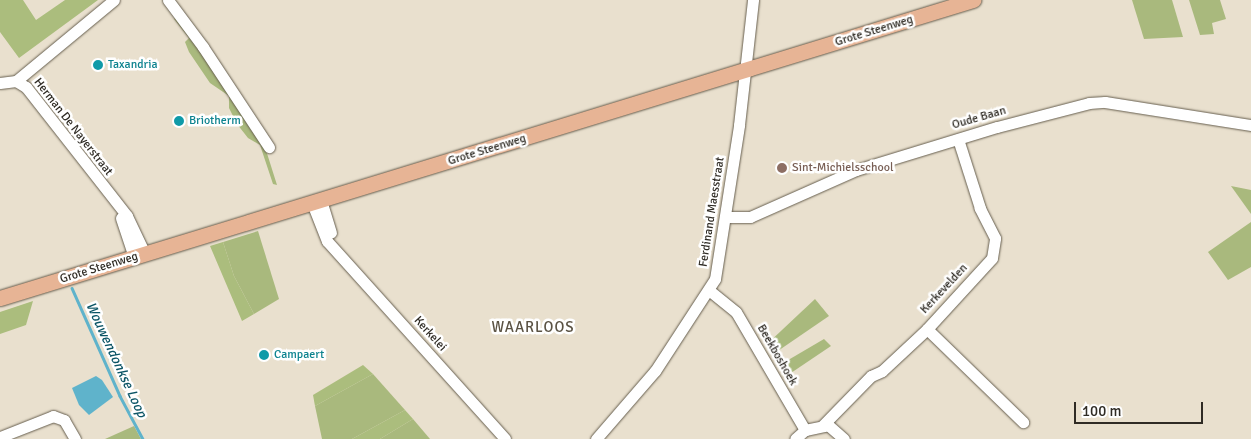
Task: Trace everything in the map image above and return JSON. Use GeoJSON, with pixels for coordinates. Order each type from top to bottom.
{"type":"FeatureCollection","features":[{"type":"Feature","properties":{"kind":"main road","name":"Grote Steenweg"},"geometry":{"type":"LineString","coordinates":[[0,298],[973,0]]}},
{"type":"Feature","properties":{"kind":"street"},"geometry":{"type":"LineString","coordinates":[[16,81],[114,0]]}},
{"type":"Feature","properties":{"kind":"street","name":"Ferdinand Maesstraat"},"geometry":{"type":"LineString","coordinates":[[596,439],[655,371],[710,290],[718,270],[753,0]]}},
{"type":"Feature","properties":{"kind":"street"},"geometry":{"type":"LineString","coordinates":[[169,1],[203,47],[269,147]]}},
{"type":"Feature","properties":{"kind":"street","name":"Herman De Nayerstraat"},"geometry":{"type":"LineString","coordinates":[[0,84],[16,81],[26,87],[127,216],[140,256]]}},
{"type":"Feature","properties":{"kind":"street","name":"Oude Baan"},"geometry":{"type":"LineString","coordinates":[[726,217],[750,218],[856,170],[958,139],[1089,103],[1105,102],[1251,125]]}},
{"type":"Feature","properties":{"kind":"street","name":"Kerkevelden"},"geometry":{"type":"LineString","coordinates":[[823,425],[865,382],[927,329],[992,258],[996,247],[958,139]]}},
{"type":"Feature","properties":{"kind":"street","name":"Kerkelei"},"geometry":{"type":"LineString","coordinates":[[316,202],[327,241],[505,439]]}},
{"type":"Feature","properties":{"kind":"street","name":"Beekboshoek"},"geometry":{"type":"LineString","coordinates":[[710,290],[736,312],[805,430]]}},
{"type":"Feature","properties":{"kind":"street"},"geometry":{"type":"LineString","coordinates":[[927,329],[1023,422]]}},
{"type":"Feature","properties":{"kind":"street"},"geometry":{"type":"LineString","coordinates":[[0,436],[53,416],[64,420],[75,439]]}},
{"type":"Feature","properties":{"kind":"street"},"geometry":{"type":"LineString","coordinates":[[795,439],[805,430],[823,425],[833,428],[844,439]]}},
{"type":"Feature","properties":{"kind":"green space"},"geometry":{"type":"Polygon","coordinates":[[[0,0],[23,0],[36,20],[65,0],[98,0],[19,58],[0,32],[0,0]]]}},
{"type":"Feature","properties":{"kind":"green space"},"geometry":{"type":"Polygon","coordinates":[[[1132,0],[1172,0],[1183,37],[1144,39],[1132,0]]]}},
{"type":"Feature","properties":{"kind":"green space"},"geometry":{"type":"Polygon","coordinates":[[[1189,0],[1220,0],[1226,19],[1212,23],[1214,34],[1200,35],[1189,0]]]}},
{"type":"Feature","properties":{"kind":"green space"},"geometry":{"type":"Polygon","coordinates":[[[176,17],[265,147],[277,185],[273,184],[260,145],[248,138],[237,124],[229,108],[229,96],[210,83],[189,52],[185,42],[189,38],[174,19],[176,17]]]}},
{"type":"Feature","properties":{"kind":"green space"},"geometry":{"type":"Polygon","coordinates":[[[1231,186],[1251,190],[1251,214],[1231,186]]]}},
{"type":"Feature","properties":{"kind":"green space"},"geometry":{"type":"Polygon","coordinates":[[[1251,222],[1251,267],[1228,280],[1208,252],[1251,222]]]}},
{"type":"Feature","properties":{"kind":"green space"},"geometry":{"type":"Polygon","coordinates":[[[258,231],[279,299],[254,314],[234,276],[223,242],[258,231]]]}},
{"type":"Feature","properties":{"kind":"green space"},"geometry":{"type":"Polygon","coordinates":[[[223,242],[234,276],[254,314],[242,321],[210,246],[223,242]]]}},
{"type":"Feature","properties":{"kind":"green space"},"geometry":{"type":"Polygon","coordinates":[[[815,299],[829,316],[772,355],[766,345],[815,299]]]}},
{"type":"Feature","properties":{"kind":"green space"},"geometry":{"type":"Polygon","coordinates":[[[33,301],[26,325],[0,334],[0,312],[33,301]]]}},
{"type":"Feature","properties":{"kind":"green space"},"geometry":{"type":"Polygon","coordinates":[[[824,339],[831,346],[785,377],[778,366],[824,339]]]}},
{"type":"Feature","properties":{"kind":"green space"},"geometry":{"type":"Polygon","coordinates":[[[363,365],[373,374],[315,406],[313,395],[363,365]]]}},
{"type":"Feature","properties":{"kind":"green space"},"geometry":{"type":"Polygon","coordinates":[[[373,374],[405,410],[352,439],[322,439],[315,406],[373,374]]]}},
{"type":"Feature","properties":{"kind":"green space"},"geometry":{"type":"Polygon","coordinates":[[[405,410],[413,419],[380,439],[352,439],[405,410]]]}},
{"type":"Feature","properties":{"kind":"green space"},"geometry":{"type":"Polygon","coordinates":[[[413,419],[430,439],[380,439],[413,419]]]}},
{"type":"Feature","properties":{"kind":"green space"},"geometry":{"type":"Polygon","coordinates":[[[134,426],[141,439],[105,439],[134,426]]]}},
{"type":"Feature","properties":{"kind":"water"},"geometry":{"type":"Polygon","coordinates":[[[96,376],[102,380],[113,397],[89,415],[79,405],[72,388],[96,376]]]}},
{"type":"Feature","properties":{"kind":"waterway","name":"Wouwendonkse Loop"},"geometry":{"type":"LineString","coordinates":[[72,288],[120,396],[143,439]]}},
{"type":"Feature","properties":{"kind":"place","name":"Taxandria"},"geometry":{"type":"Point","coordinates":[98,65]}},
{"type":"Feature","properties":{"kind":"place","name":"Briotherm"},"geometry":{"type":"Point","coordinates":[179,121]}},
{"type":"Feature","properties":{"kind":"place","name":"Sint-Michielsschool"},"geometry":{"type":"Point","coordinates":[782,168]}},
{"type":"Feature","properties":{"kind":"place","name":"Campaert"},"geometry":{"type":"Point","coordinates":[264,355]}},
{"type":"Feature","properties":{"kind":"district","name":"WAARLOOS"},"geometry":{"type":"Point","coordinates":[533,328]}}]}
